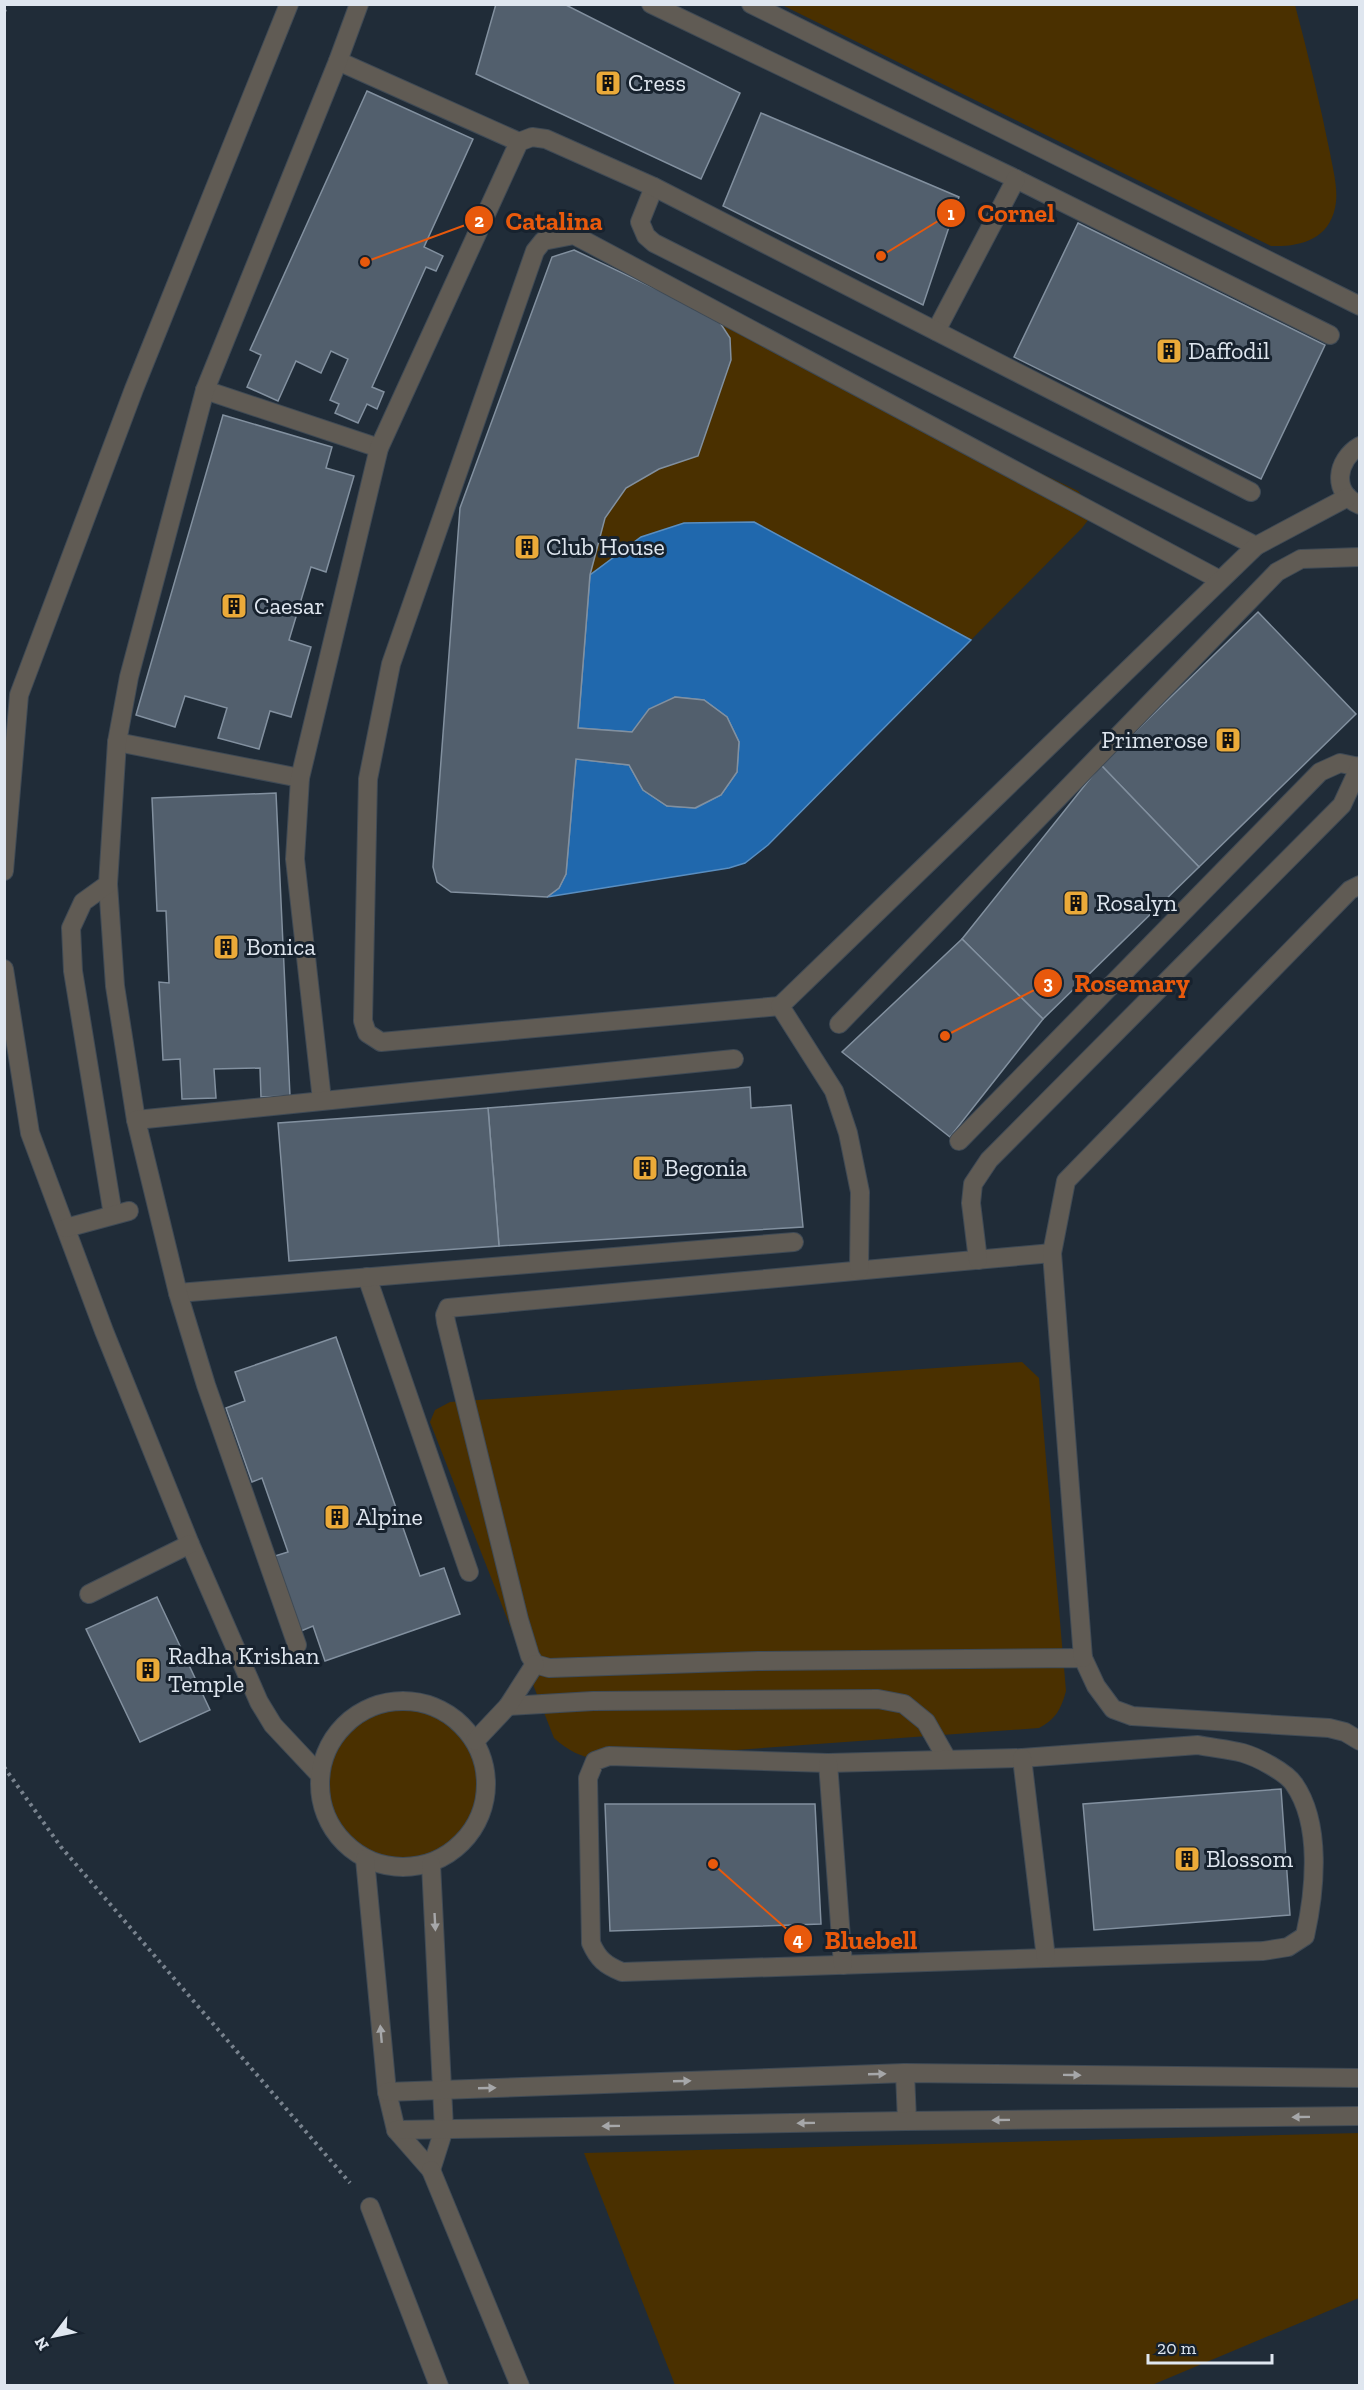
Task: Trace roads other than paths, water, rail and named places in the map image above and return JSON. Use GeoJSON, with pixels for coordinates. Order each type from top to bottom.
{"type":"FeatureCollection","features":[{"type":"Feature","properties":{"kind":"street"},"geometry":{"type":"LineString","coordinates":[[4,871],[19,695],[134,389],[290,4]]}},
{"type":"Feature","properties":{"kind":"street"},"geometry":{"type":"LineString","coordinates":[[297,1645],[207,1385],[178,1293],[136,1120],[115,986],[108,884],[117,742],[129,677],[205,390],[359,4]]}},
{"type":"Feature","properties":{"kind":"street"},"geometry":{"type":"LineString","coordinates":[[651,4],[1016,179],[1330,334]]}},
{"type":"Feature","properties":{"kind":"street"},"geometry":{"type":"LineString","coordinates":[[751,4],[1359,306]]}},
{"type":"Feature","properties":{"kind":"street"},"geometry":{"type":"LineString","coordinates":[[338,61],[519,142]]}},
{"type":"Feature","properties":{"kind":"street"},"geometry":{"type":"LineString","coordinates":[[322,1100],[295,858],[300,778],[379,448],[519,142],[532,137],[546,139],[654,187],[1251,492]]}},
{"type":"Feature","properties":{"kind":"street"},"geometry":{"type":"LineString","coordinates":[[936,331],[1016,179]]}},
{"type":"Feature","properties":{"kind":"street"},"geometry":{"type":"LineString","coordinates":[[654,187],[640,222],[646,236],[654,243],[1256,546]]}},
{"type":"Feature","properties":{"kind":"street"},"geometry":{"type":"LineString","coordinates":[[1220,580],[574,235],[543,241],[535,252],[391,664],[368,779],[363,1021],[367,1033],[381,1042],[780,1006],[1256,546],[1354,501],[1340,479],[1341,469],[1350,452],[1359,446]]}},
{"type":"Feature","properties":{"kind":"street"},"geometry":{"type":"LineString","coordinates":[[205,390],[379,448]]}},
{"type":"Feature","properties":{"kind":"street"},"geometry":{"type":"LineString","coordinates":[[839,1024],[1277,572],[1301,559],[1359,557]]}},
{"type":"Feature","properties":{"kind":"street"},"geometry":{"type":"LineString","coordinates":[[117,742],[300,778]]}},
{"type":"Feature","properties":{"kind":"street"},"geometry":{"type":"LineString","coordinates":[[959,1141],[1320,772],[1340,763],[1359,767],[1342,805],[989,1161],[974,1184],[971,1203],[978,1260]]}},
{"type":"Feature","properties":{"kind":"street"},"geometry":{"type":"LineString","coordinates":[[66,1228],[121,1213],[73,971],[71,928],[83,902],[108,884]]}},
{"type":"Feature","properties":{"kind":"street"},"geometry":{"type":"LineString","coordinates":[[1359,885],[1350,890],[1066,1180],[1052,1253],[1083,1658],[1096,1686],[1113,1709],[1132,1716],[1329,1728],[1345,1732],[1359,1741]]}},
{"type":"Feature","properties":{"kind":"street"},"geometry":{"type":"LineString","coordinates":[[4,969],[30,1133],[104,1331],[190,1544],[259,1702],[273,1725],[319,1774]]}},
{"type":"Feature","properties":{"kind":"street"},"geometry":{"type":"LineString","coordinates":[[780,1006],[834,1091],[848,1133],[860,1191],[859,1270]]}},
{"type":"Feature","properties":{"kind":"street"},"geometry":{"type":"LineString","coordinates":[[136,1120],[734,1059]]}},
{"type":"Feature","properties":{"kind":"street"},"geometry":{"type":"LineString","coordinates":[[178,1293],[794,1242]]}},
{"type":"Feature","properties":{"kind":"street"},"geometry":{"type":"LineString","coordinates":[[1052,1253],[448,1308],[445,1315],[519,1620],[530,1656],[535,1664],[549,1668],[758,1661],[1083,1658]]}},
{"type":"Feature","properties":{"kind":"street"},"geometry":{"type":"LineString","coordinates":[[367,1277],[469,1572]]}},
{"type":"Feature","properties":{"kind":"street"},"geometry":{"type":"LineString","coordinates":[[89,1594],[190,1544]]}},
{"type":"Feature","properties":{"kind":"street"},"geometry":{"type":"LineString","coordinates":[[475,1741],[508,1706],[535,1664]]}},
{"type":"Feature","properties":{"kind":"street"},"geometry":{"type":"LineString","coordinates":[[508,1706],[593,1701],[878,1699],[904,1704],[926,1722],[947,1760]]}},
{"type":"Feature","properties":{"kind":"street"},"geometry":{"type":"LineString","coordinates":[[404,1700],[432,1705],[457,1719],[475,1741],[484,1764],[487,1788],[482,1813],[470,1835],[453,1851],[431,1864],[409,1868],[387,1866],[365,1859],[344,1844],[329,1824],[321,1800],[319,1774],[332,1738],[351,1717],[376,1704],[404,1700]]}},
{"type":"Feature","properties":{"kind":"street"},"geometry":{"type":"LineString","coordinates":[[1198,1746],[1244,1753],[1270,1765],[1293,1782],[1313,1831],[1309,1918],[1305,1936],[1288,1947],[1263,1951],[622,1972],[605,1966],[596,1956],[591,1943],[588,1778],[595,1761],[609,1756],[828,1763],[947,1760],[1022,1758],[1198,1746]]}},
{"type":"Feature","properties":{"kind":"street"},"geometry":{"type":"LineString","coordinates":[[1022,1758],[1046,1958]]}},
{"type":"Feature","properties":{"kind":"street"},"geometry":{"type":"LineString","coordinates":[[828,1763],[843,1965]]}},
{"type":"Feature","properties":{"kind":"street"},"geometry":{"type":"LineString","coordinates":[[365,1859],[387,2092],[396,2130],[431,2170],[520,2385]]}},
{"type":"Feature","properties":{"kind":"street"},"geometry":{"type":"LineString","coordinates":[[431,1864],[444,2129],[431,2170]]}},
{"type":"Feature","properties":{"kind":"street"},"geometry":{"type":"LineString","coordinates":[[387,2092],[905,2073],[1359,2078]]}},
{"type":"Feature","properties":{"kind":"street"},"geometry":{"type":"LineString","coordinates":[[905,2073],[907,2121]]}},
{"type":"Feature","properties":{"kind":"street"},"geometry":{"type":"LineString","coordinates":[[396,2130],[1359,2116]]}},
{"type":"Feature","properties":{"kind":"street"},"geometry":{"type":"LineString","coordinates":[[370,2207],[439,2385]]}},
{"type":"Feature","properties":{"kind":"water"},"geometry":{"type":"Polygon","coordinates":[[[754,522],[971,640],[768,845],[745,863],[729,868],[547,897],[559,888],[566,874],[576,759],[629,765],[643,790],[667,806],[696,808],[721,795],[737,772],[739,742],[727,717],[704,700],[675,697],[632,732],[578,728],[590,575],[641,537],[684,523],[754,522]]]}},
{"type":"Feature","properties":{"kind":"place","name":"Cress"},"geometry":{"type":"Point","coordinates":[608,83]}},
{"type":"Feature","properties":{"kind":"place","name":"Cornel"},"geometry":{"type":"Point","coordinates":[881,256]}},
{"type":"Feature","properties":{"kind":"place","name":"Catalina"},"geometry":{"type":"Point","coordinates":[365,262]}},
{"type":"Feature","properties":{"kind":"place","name":"Daffodil"},"geometry":{"type":"Point","coordinates":[1169,351]}},
{"type":"Feature","properties":{"kind":"place","name":"Club House"},"geometry":{"type":"Point","coordinates":[527,547]}},
{"type":"Feature","properties":{"kind":"place","name":"Caesar"},"geometry":{"type":"Point","coordinates":[234,606]}},
{"type":"Feature","properties":{"kind":"place","name":"Primerose"},"geometry":{"type":"Point","coordinates":[1228,740]}},
{"type":"Feature","properties":{"kind":"place","name":"Rosalyn"},"geometry":{"type":"Point","coordinates":[1076,903]}},
{"type":"Feature","properties":{"kind":"place","name":"Bonica"},"geometry":{"type":"Point","coordinates":[226,947]}},
{"type":"Feature","properties":{"kind":"place","name":"Rosemary"},"geometry":{"type":"Point","coordinates":[945,1036]}},
{"type":"Feature","properties":{"kind":"place","name":"Begonia"},"geometry":{"type":"Point","coordinates":[645,1168]}},
{"type":"Feature","properties":{"kind":"place","name":"Alpine"},"geometry":{"type":"Point","coordinates":[337,1517]}},
{"type":"Feature","properties":{"kind":"place","name":"Radha Krishan Temple"},"geometry":{"type":"Point","coordinates":[148,1670]}},
{"type":"Feature","properties":{"kind":"place","name":"Blossom"},"geometry":{"type":"Point","coordinates":[1187,1859]}},
{"type":"Feature","properties":{"kind":"place","name":"Bluebell"},"geometry":{"type":"Point","coordinates":[713,1864]}}]}
